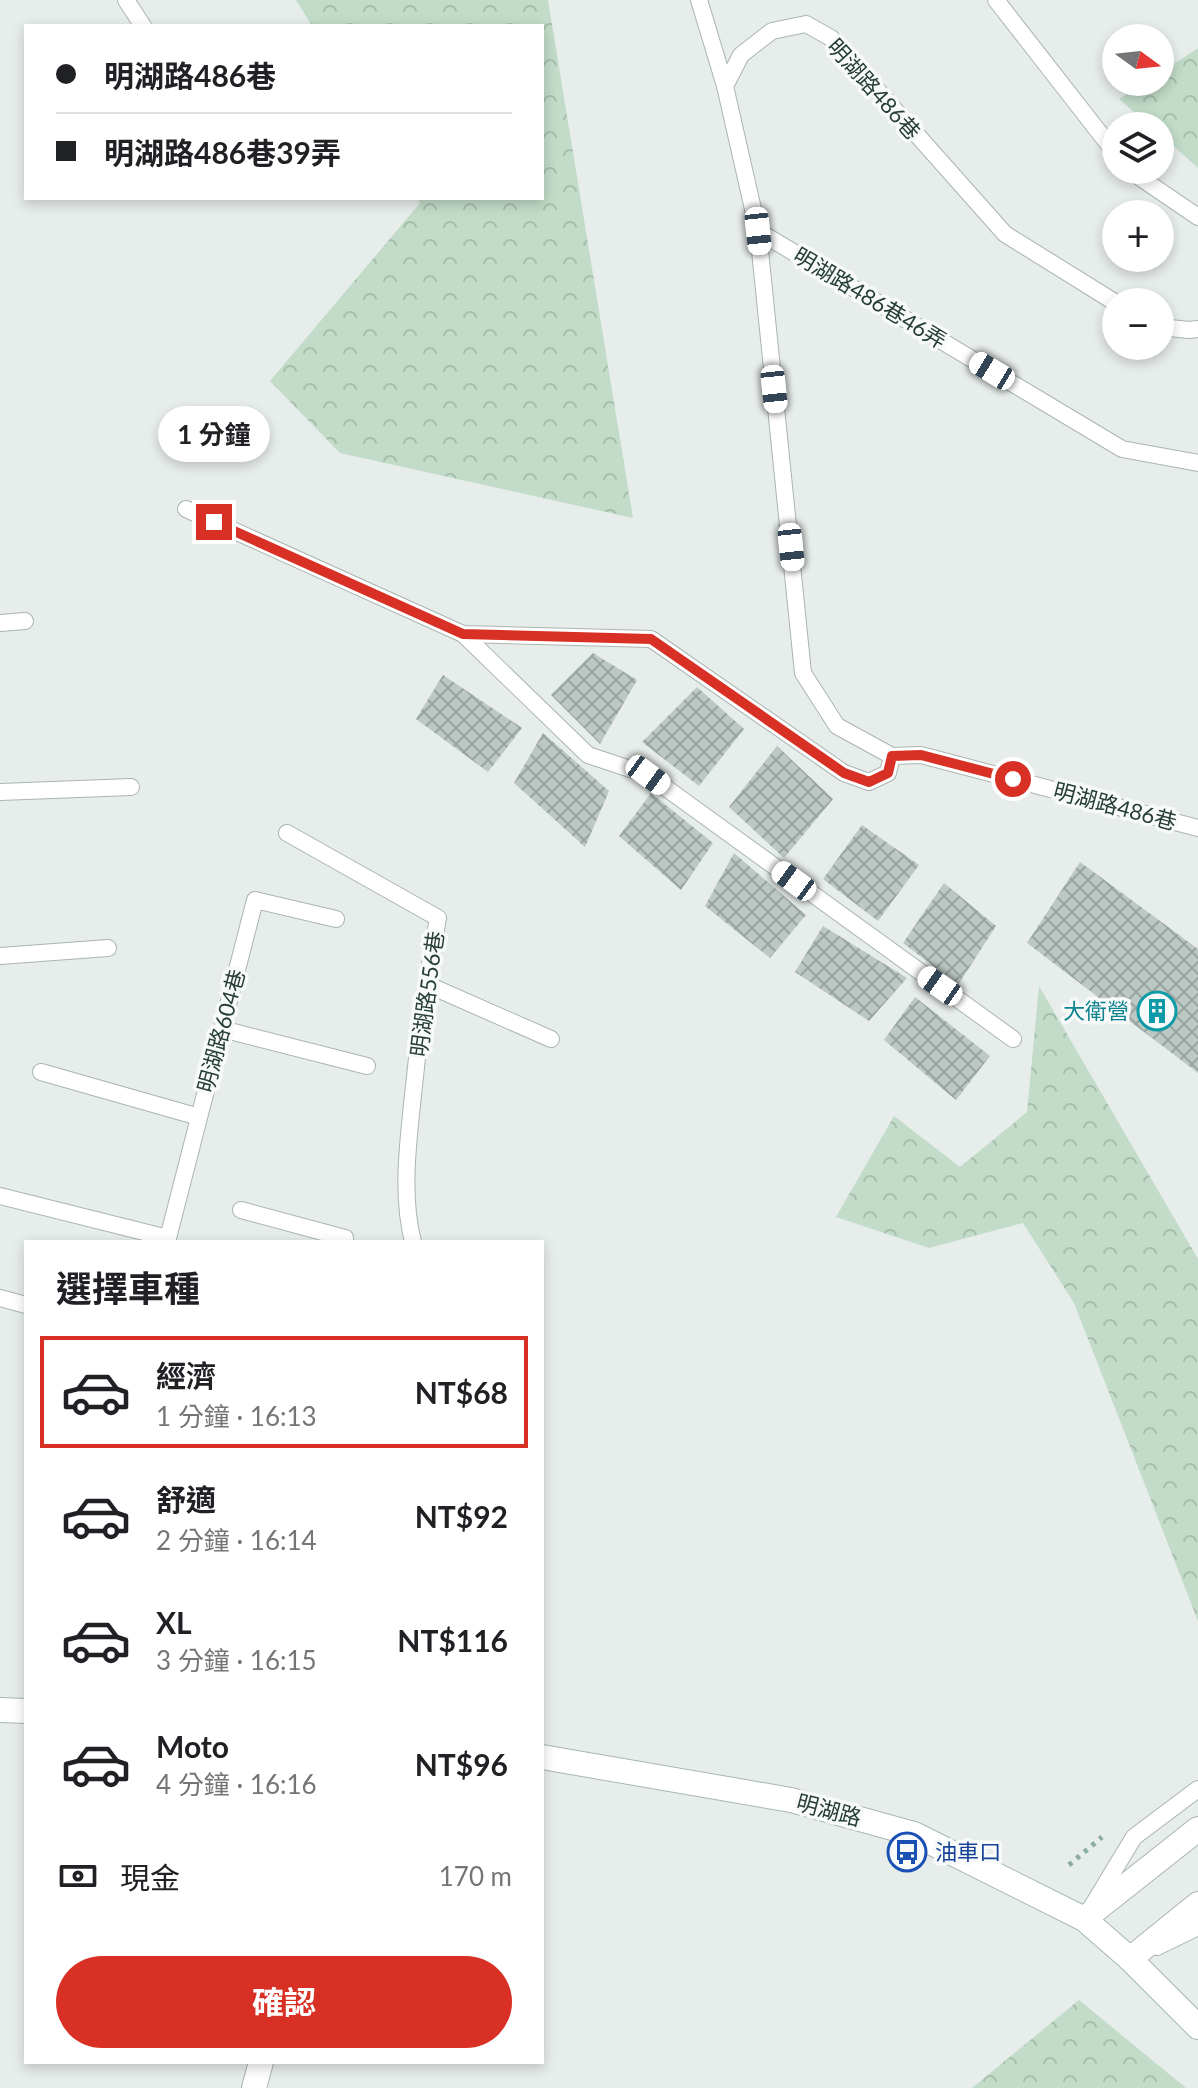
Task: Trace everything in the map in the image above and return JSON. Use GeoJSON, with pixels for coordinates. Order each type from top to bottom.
{"type":"FeatureCollection","features":[{"type":"Feature","properties":{"kind":"main road"},"geometry":{"type":"LineString","coordinates":[[0,1710],[24,1711]]}},
{"type":"Feature","properties":{"kind":"main road","name":"明湖路"},"geometry":{"type":"LineString","coordinates":[[544,1757],[791,1800],[914,1834],[1084,1919],[1130,1959],[1198,2027]]}},
{"type":"Feature","properties":{"kind":"main road"},"geometry":{"type":"LineString","coordinates":[[1084,1919],[1198,1829]]}},
{"type":"Feature","properties":{"kind":"main road"},"geometry":{"type":"LineString","coordinates":[[1130,1959],[1198,1904]]}},
{"type":"Feature","properties":{"kind":"main road"},"geometry":{"type":"LineString","coordinates":[[254,2088],[260,2064]]}},
{"type":"Feature","properties":{"kind":"lane"},"geometry":{"type":"LineString","coordinates":[[126,0],[142,24]]}},
{"type":"Feature","properties":{"kind":"lane"},"geometry":{"type":"LineString","coordinates":[[699,0],[725,86]]}},
{"type":"Feature","properties":{"kind":"lane"},"geometry":{"type":"LineString","coordinates":[[996,0],[1102,136]]}},
{"type":"Feature","properties":{"kind":"lane","name":"明湖路486巷"},"geometry":{"type":"LineString","coordinates":[[1102,294],[1005,234],[831,38],[806,24],[772,31],[741,55],[725,86],[758,231],[803,673],[837,726],[892,756],[921,755],[1198,828]]}},
{"type":"Feature","properties":{"kind":"lane"},"geometry":{"type":"LineString","coordinates":[[1150,184],[1198,217]]}},
{"type":"Feature","properties":{"kind":"lane","name":"明湖路486巷46弄"},"geometry":{"type":"LineString","coordinates":[[758,231],[1122,449],[1198,463]]}},
{"type":"Feature","properties":{"kind":"lane"},"geometry":{"type":"LineString","coordinates":[[1174,328],[1198,329]]}},
{"type":"Feature","properties":{"kind":"lane"},"geometry":{"type":"LineString","coordinates":[[186,509],[463,634],[588,755],[648,775],[1013,1039]]}},
{"type":"Feature","properties":{"kind":"lane"},"geometry":{"type":"LineString","coordinates":[[0,623],[25,621]]}},
{"type":"Feature","properties":{"kind":"lane"},"geometry":{"type":"LineString","coordinates":[[463,634],[651,639],[844,773],[869,782],[888,773],[892,756]]}},
{"type":"Feature","properties":{"kind":"lane"},"geometry":{"type":"LineString","coordinates":[[0,792],[131,787]]}},
{"type":"Feature","properties":{"kind":"lane","name":"明湖路556巷"},"geometry":{"type":"LineString","coordinates":[[287,833],[438,918],[426,984],[408,1141],[408,1219],[413,1240]]}},
{"type":"Feature","properties":{"kind":"lane","name":"明湖路604巷"},"geometry":{"type":"LineString","coordinates":[[167,1240],[255,900],[336,919]]}},
{"type":"Feature","properties":{"kind":"lane"},"geometry":{"type":"LineString","coordinates":[[0,956],[108,948]]}},
{"type":"Feature","properties":{"kind":"lane"},"geometry":{"type":"LineString","coordinates":[[426,984],[551,1039]]}},
{"type":"Feature","properties":{"kind":"lane"},"geometry":{"type":"LineString","coordinates":[[222,1029],[367,1066]]}},
{"type":"Feature","properties":{"kind":"lane"},"geometry":{"type":"LineString","coordinates":[[41,1072],[199,1117]]}},
{"type":"Feature","properties":{"kind":"lane"},"geometry":{"type":"LineString","coordinates":[[0,1196],[167,1240]]}},
{"type":"Feature","properties":{"kind":"lane"},"geometry":{"type":"LineString","coordinates":[[241,1210],[345,1240]]}},
{"type":"Feature","properties":{"kind":"lane"},"geometry":{"type":"LineString","coordinates":[[0,1298],[24,1304]]}},
{"type":"Feature","properties":{"kind":"lane"},"geometry":{"type":"LineString","coordinates":[[1084,1919],[1134,1837],[1198,1789]]}},
{"type":"Feature","properties":{"kind":"lane"},"geometry":{"type":"LineString","coordinates":[[1130,1959],[1198,1927]]}},
{"type":"Feature","properties":{"kind":"green space"},"geometry":{"type":"Polygon","coordinates":[[[296,0],[548,0],[633,518],[340,453],[270,381],[420,203],[418,200],[544,200],[544,24],[311,24],[296,0]]]}},
{"type":"Feature","properties":{"kind":"green space"},"geometry":{"type":"Polygon","coordinates":[[[1198,48],[1198,168],[1174,147],[1174,112],[1134,112],[1119,99],[1124,96],[1174,96],[1174,64],[1198,48]]]}},
{"type":"Feature","properties":{"kind":"green space"},"geometry":{"type":"Polygon","coordinates":[[[1039,986],[1198,1259],[1198,1621],[1074,1303],[1023,1223],[929,1248],[836,1217],[894,1116],[960,1167],[1027,1112],[1039,986]]]}},
{"type":"Feature","properties":{"kind":"green space"},"geometry":{"type":"Polygon","coordinates":[[[1079,2000],[1186,2088],[972,2088],[1079,2000]]]}},
{"type":"Feature","properties":{"kind":"building"},"geometry":{"type":"Polygon","coordinates":[[[593,653],[637,680],[600,744],[551,695],[593,653]]]}},
{"type":"Feature","properties":{"kind":"building"},"geometry":{"type":"Polygon","coordinates":[[[443,675],[522,728],[488,772],[416,719],[443,675]]]}},
{"type":"Feature","properties":{"kind":"building"},"geometry":{"type":"Polygon","coordinates":[[[697,687],[744,729],[699,786],[642,742],[697,687]]]}},
{"type":"Feature","properties":{"kind":"building"},"geometry":{"type":"Polygon","coordinates":[[[543,733],[609,791],[585,847],[514,783],[543,733]]]}},
{"type":"Feature","properties":{"kind":"building"},"geometry":{"type":"Polygon","coordinates":[[[777,746],[833,799],[784,858],[729,807],[777,746]]]}},
{"type":"Feature","properties":{"kind":"building"},"geometry":{"type":"Polygon","coordinates":[[[651,793],[713,843],[681,890],[619,836],[651,793]]]}},
{"type":"Feature","properties":{"kind":"building"},"geometry":{"type":"Polygon","coordinates":[[[862,825],[919,865],[878,921],[823,879],[862,825]]]}},
{"type":"Feature","properties":{"kind":"building"},"geometry":{"type":"Polygon","coordinates":[[[734,853],[806,915],[770,958],[705,906],[734,853]]]}},
{"type":"Feature","properties":{"kind":"building","name":"大衛營"},"geometry":{"type":"Polygon","coordinates":[[[1080,862],[1198,949],[1198,1073],[1027,943],[1080,862]]]}},
{"type":"Feature","properties":{"kind":"building"},"geometry":{"type":"Polygon","coordinates":[[[944,883],[996,926],[958,985],[903,943],[944,883]]]}},
{"type":"Feature","properties":{"kind":"building"},"geometry":{"type":"Polygon","coordinates":[[[823,926],[907,978],[869,1021],[795,972],[823,926]]]}},
{"type":"Feature","properties":{"kind":"building"},"geometry":{"type":"Polygon","coordinates":[[[915,997],[990,1056],[956,1100],[884,1040],[915,997]]]}},
{"type":"Feature","properties":{"kind":"place","name":"大衛營"},"geometry":{"type":"Point","coordinates":[1157,1011]}},
{"type":"Feature","properties":{"kind":"place","name":"油車口"},"geometry":{"type":"Point","coordinates":[907,1852]}},
{"type":"Feature","properties":{"kind":"route"},"geometry":{"type":"LineString","coordinates":[[214,522],[463,634],[651,639],[844,773],[869,782],[888,773],[892,756],[921,755],[1013,779]]}}]}
